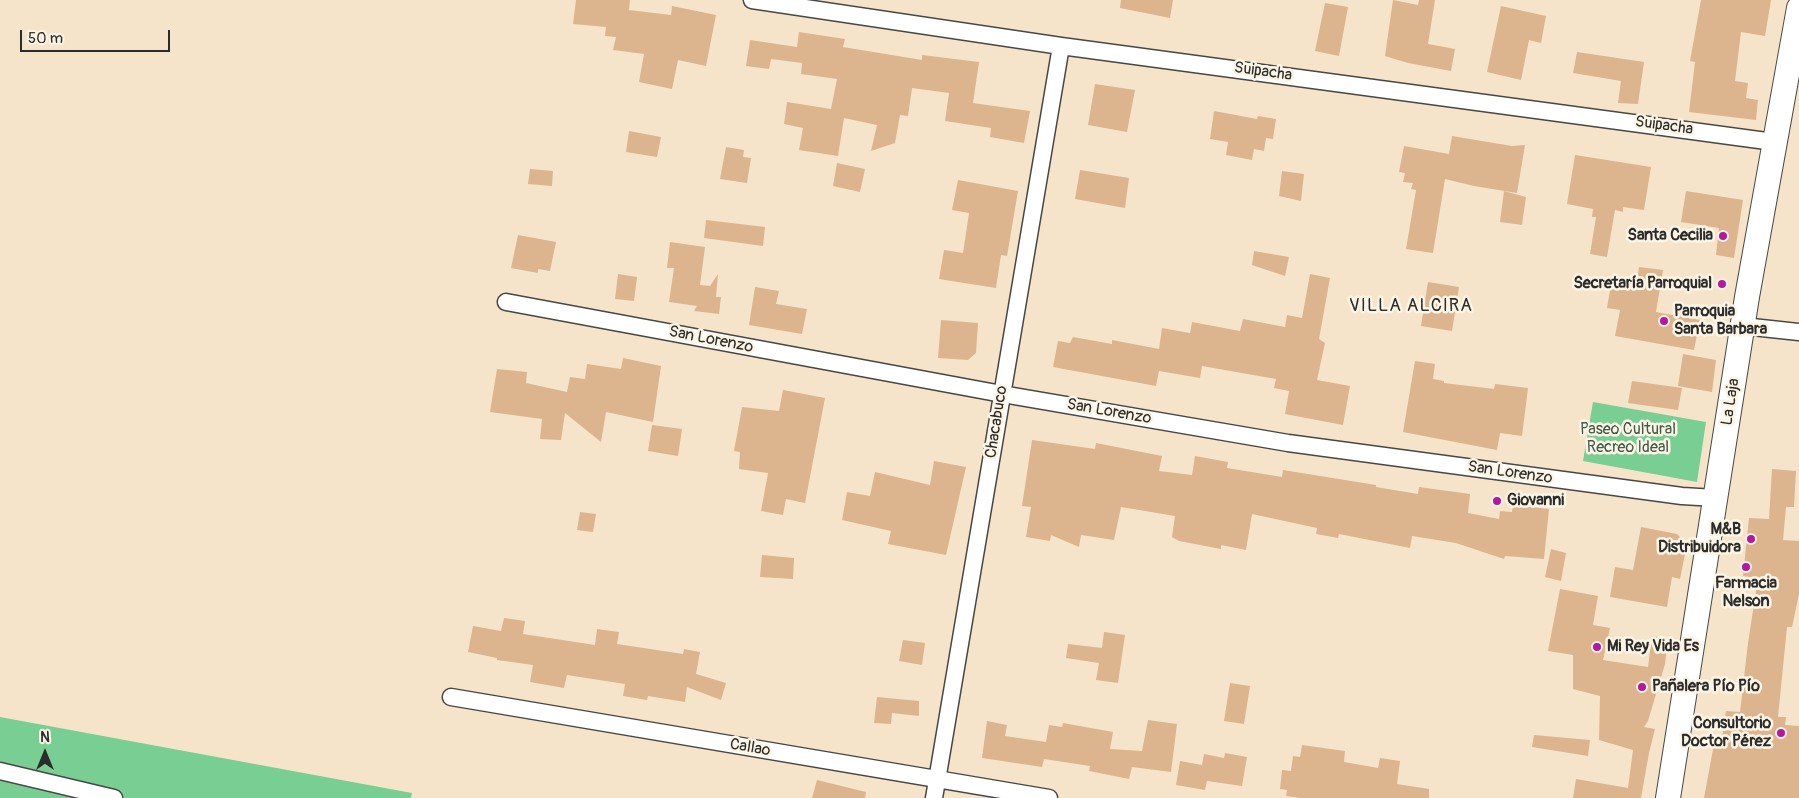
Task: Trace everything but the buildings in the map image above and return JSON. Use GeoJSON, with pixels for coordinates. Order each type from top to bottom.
{"type":"FeatureCollection","features":[{"type":"Feature","properties":{"kind":"main road","name":"La Laja"},"geometry":{"type":"LineString","coordinates":[[1668,798],[1743,326],[1774,142],[1796,42],[1799,8]]}},
{"type":"Feature","properties":{"kind":"street","name":"Suipacha"},"geometry":{"type":"LineString","coordinates":[[752,0],[1061,46],[1774,142]]}},
{"type":"Feature","properties":{"kind":"street","name":"Chacabuco"},"geometry":{"type":"LineString","coordinates":[[934,798],[1061,46]]}},
{"type":"Feature","properties":{"kind":"street","name":"San Lorenzo"},"geometry":{"type":"LineString","coordinates":[[506,302],[1002,394],[1288,443],[1682,496],[1716,498]]}},
{"type":"Feature","properties":{"kind":"street"},"geometry":{"type":"LineString","coordinates":[[1743,326],[1799,332]]}},
{"type":"Feature","properties":{"kind":"street","name":"Callao"},"geometry":{"type":"LineString","coordinates":[[451,697],[1049,798]]}},
{"type":"Feature","properties":{"kind":"street"},"geometry":{"type":"LineString","coordinates":[[0,771],[114,798]]}},
{"type":"Feature","properties":{"kind":"green space","name":"Paseo Cultural Recreo Ideal"},"geometry":{"type":"Polygon","coordinates":[[[1593,402],[1706,422],[1697,482],[1583,461],[1593,402]]]}},
{"type":"Feature","properties":{"kind":"green space"},"geometry":{"type":"Polygon","coordinates":[[[0,717],[412,793],[411,798],[0,798],[0,717]]]}},
{"type":"Feature","properties":{"kind":"place","name":"Santa Cecilia"},"geometry":{"type":"Point","coordinates":[1723,236]}},
{"type":"Feature","properties":{"kind":"place","name":"Secretaría Parroquial"},"geometry":{"type":"Point","coordinates":[1722,284]}},
{"type":"Feature","properties":{"kind":"place","name":"Parroquia Santa Barbara"},"geometry":{"type":"Point","coordinates":[1664,321]}},
{"type":"Feature","properties":{"kind":"place","name":"Giovanni"},"geometry":{"type":"Point","coordinates":[1497,501]}},
{"type":"Feature","properties":{"kind":"place","name":"M&B Distribuidora"},"geometry":{"type":"Point","coordinates":[1751,539]}},
{"type":"Feature","properties":{"kind":"place","name":"Farmacia Nelson"},"geometry":{"type":"Point","coordinates":[1746,567]}},
{"type":"Feature","properties":{"kind":"place","name":"Mi Rey Vida Es"},"geometry":{"type":"Point","coordinates":[1597,647]}},
{"type":"Feature","properties":{"kind":"place","name":"Pañalera Pío Pío"},"geometry":{"type":"Point","coordinates":[1642,687]}},
{"type":"Feature","properties":{"kind":"place","name":"Consultorio Doctor Pérez"},"geometry":{"type":"Point","coordinates":[1781,733]}},
{"type":"Feature","properties":{"kind":"district","name":"VILLA ALCIRA"},"geometry":{"type":"Point","coordinates":[1411,306]}}]}
